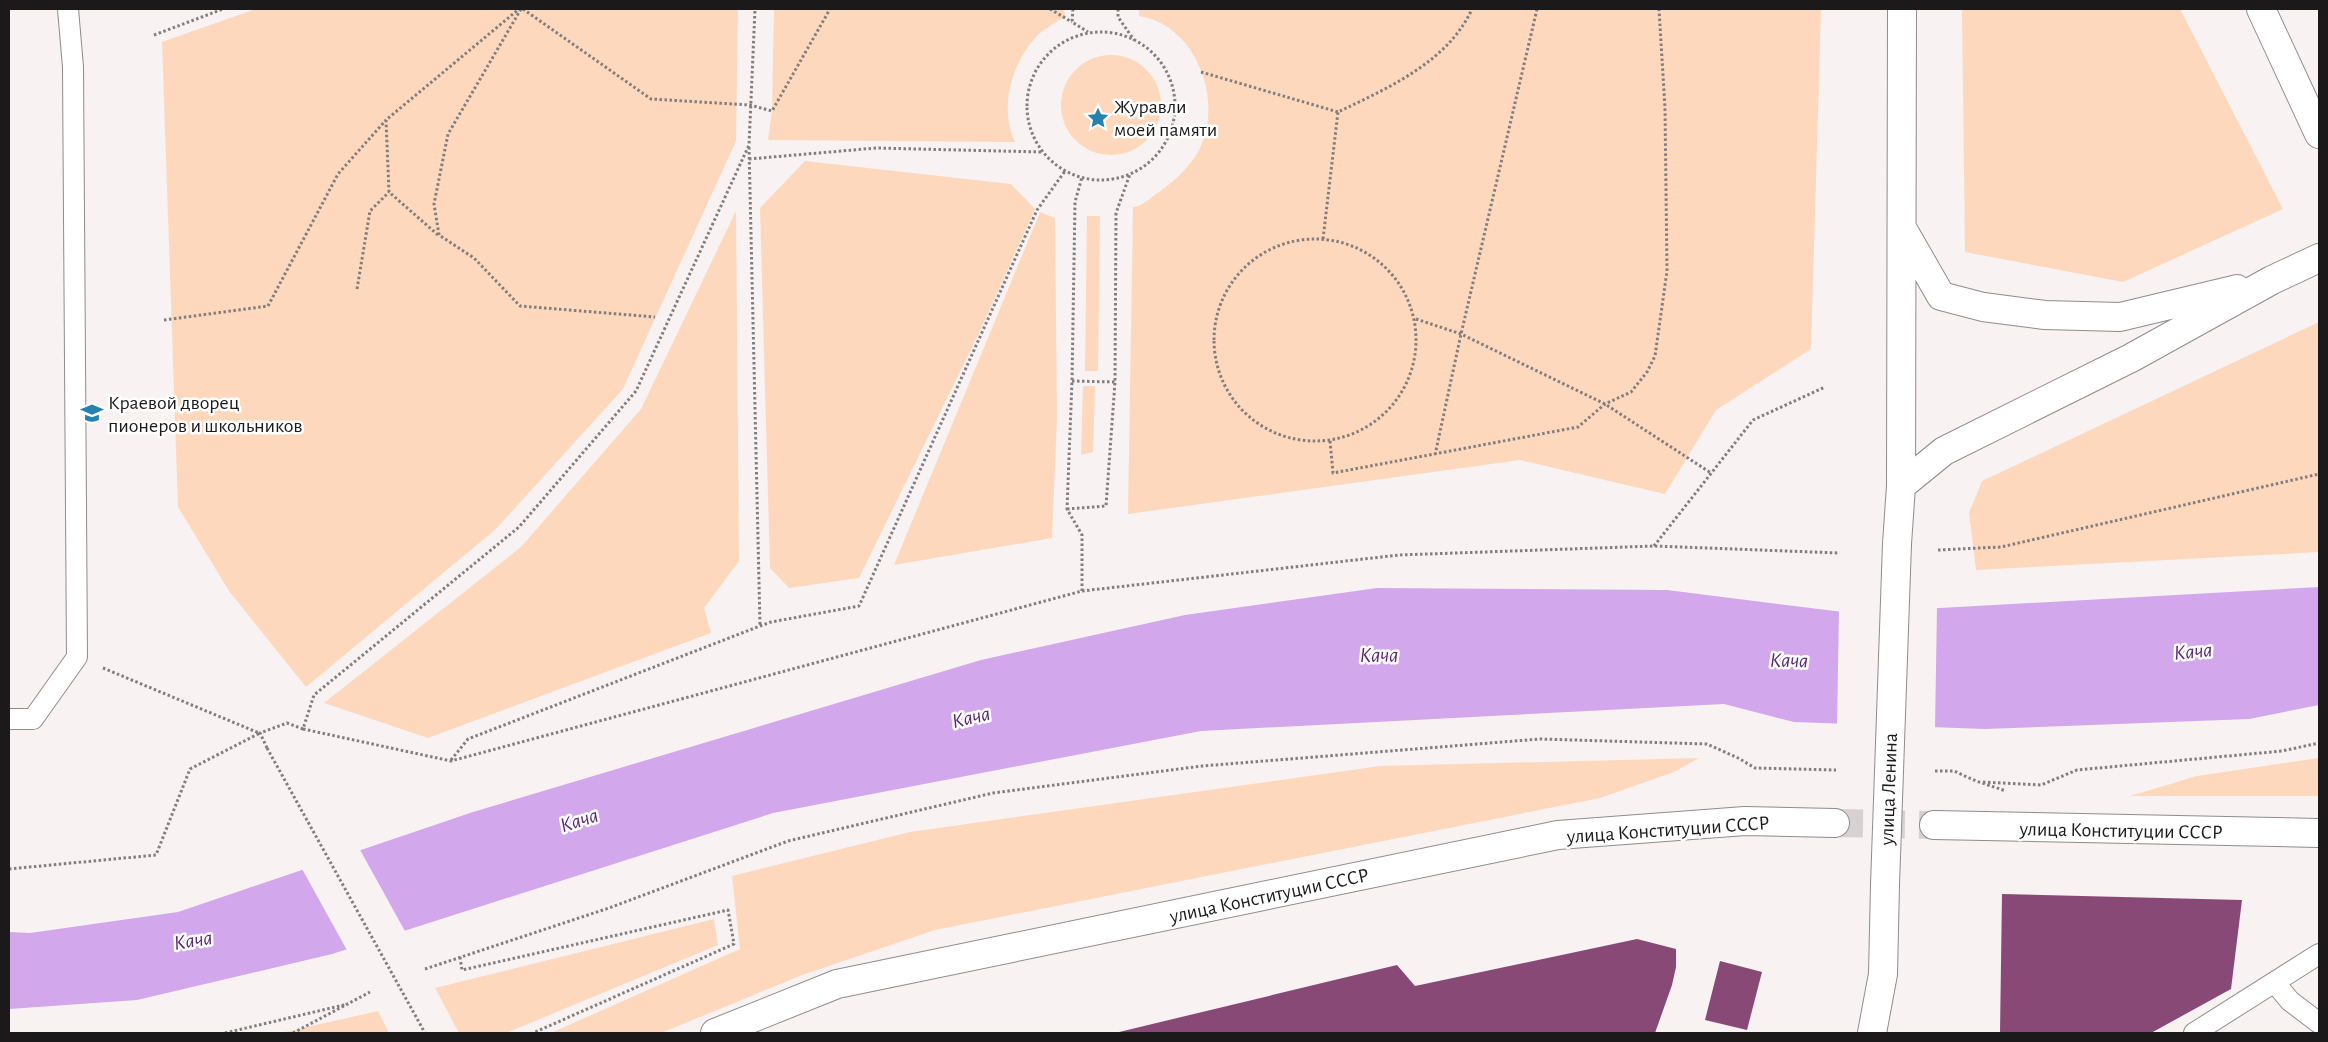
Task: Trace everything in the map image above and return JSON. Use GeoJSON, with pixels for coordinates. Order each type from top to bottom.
{"type":"FeatureCollection","features":[{"type":"Feature","properties":{"kind":"main road","name":"улица Ленина"},"geometry":{"type":"LineString","coordinates":[[1872,1033],[1883,974],[1884,885],[1900,486],[1902,9]]}},
{"type":"Feature","properties":{"kind":"main road"},"geometry":{"type":"LineString","coordinates":[[2261,9],[2319,134]]}},
{"type":"Feature","properties":{"kind":"main road"},"geometry":{"type":"LineString","coordinates":[[1901,228],[1941,296],[1992,308],[2045,315],[2120,317],[2272,280]]}},
{"type":"Feature","properties":{"kind":"main road"},"geometry":{"type":"LineString","coordinates":[[1900,486],[1944,451],[2132,358],[2272,280],[2319,258]]}},
{"type":"Feature","properties":{"kind":"main road","name":"улица Конституции СССР"},"geometry":{"type":"LineString","coordinates":[[715,1033],[837,984],[1558,835],[1745,821],[1835,823]]}},
{"type":"Feature","properties":{"kind":"main road","name":"улица Конституции СССР"},"geometry":{"type":"LineString","coordinates":[[1934,825],[2315,835]]}},
{"type":"Feature","properties":{"kind":"lane"},"geometry":{"type":"LineString","coordinates":[[9,719],[33,719],[77,657],[73,67],[68,9]]}},
{"type":"Feature","properties":{"kind":"lane"},"geometry":{"type":"LineString","coordinates":[[2194,1033],[2319,954]]}},
{"type":"Feature","properties":{"kind":"lane"},"geometry":{"type":"LineString","coordinates":[[2275,983],[2290,1001],[2319,1023]]}},
{"type":"Feature","properties":{"kind":"path"},"geometry":{"type":"LineString","coordinates":[[154,35],[223,9]]}},
{"type":"Feature","properties":{"kind":"path"},"geometry":{"type":"LineString","coordinates":[[521,9],[651,100],[750,105],[772,111],[830,9]]}},
{"type":"Feature","properties":{"kind":"path"},"geometry":{"type":"LineString","coordinates":[[164,320],[268,306],[338,174],[386,120],[521,9]]}},
{"type":"Feature","properties":{"kind":"path"},"geometry":{"type":"LineString","coordinates":[[439,235],[434,204],[448,134],[521,9]]}},
{"type":"Feature","properties":{"kind":"path"},"geometry":{"type":"LineString","coordinates":[[754,9],[749,158],[760,626]]}},
{"type":"Feature","properties":{"kind":"path"},"geometry":{"type":"LineString","coordinates":[[1050,9],[1089,33]]}},
{"type":"Feature","properties":{"kind":"path"},"geometry":{"type":"LineString","coordinates":[[1072,22],[1073,9]]}},
{"type":"Feature","properties":{"kind":"path"},"geometry":{"type":"LineString","coordinates":[[1118,9],[1118,17],[1134,40]]}},
{"type":"Feature","properties":{"kind":"path"},"geometry":{"type":"LineString","coordinates":[[1201,72],[1338,112],[1376,94],[1429,62],[1464,25],[1472,9]]}},
{"type":"Feature","properties":{"kind":"path"},"geometry":{"type":"LineString","coordinates":[[1435,455],[1461,334],[1537,9]]}},
{"type":"Feature","properties":{"kind":"path"},"geometry":{"type":"LineString","coordinates":[[1330,441],[1333,473],[1435,455],[1578,426],[1605,404],[1631,392],[1647,372],[1655,356],[1667,271],[1665,108],[1659,9]]}},
{"type":"Feature","properties":{"kind":"path"},"geometry":{"type":"LineString","coordinates":[[1089,33],[1114,33],[1134,40],[1158,58],[1171,80],[1175,105],[1171,130],[1158,152],[1139,170],[1115,179],[1082,177],[1065,171],[1042,152],[1030,130],[1026,104],[1032,79],[1044,57],[1064,41],[1089,33]]}},
{"type":"Feature","properties":{"kind":"path"},"geometry":{"type":"LineString","coordinates":[[1323,239],[1338,112]]}},
{"type":"Feature","properties":{"kind":"path"},"geometry":{"type":"LineString","coordinates":[[386,120],[389,192],[439,235],[474,258],[520,306],[655,317]]}},
{"type":"Feature","properties":{"kind":"path"},"geometry":{"type":"LineString","coordinates":[[303,729],[314,695],[519,528],[636,391],[749,145]]}},
{"type":"Feature","properties":{"kind":"path"},"geometry":{"type":"LineString","coordinates":[[749,158],[876,148],[1042,152]]}},
{"type":"Feature","properties":{"kind":"path"},"geometry":{"type":"LineString","coordinates":[[451,761],[468,738],[760,626],[859,606],[1037,210],[1065,171]]}},
{"type":"Feature","properties":{"kind":"path"},"geometry":{"type":"LineString","coordinates":[[1067,508],[1106,506],[1115,382],[1116,213],[1130,173]]}},
{"type":"Feature","properties":{"kind":"path"},"geometry":{"type":"LineString","coordinates":[[1082,177],[1075,202],[1072,381],[1067,508],[1082,535],[1082,592]]}},
{"type":"Feature","properties":{"kind":"path"},"geometry":{"type":"LineString","coordinates":[[357,289],[370,211],[389,192]]}},
{"type":"Feature","properties":{"kind":"path"},"geometry":{"type":"LineString","coordinates":[[1323,239],[1345,243],[1366,252],[1385,266],[1400,283],[1416,319],[1417,349],[1412,371],[1403,392],[1389,410],[1372,424],[1352,435],[1330,441],[1307,442],[1285,437],[1264,428],[1246,415],[1231,397],[1220,377],[1214,355],[1214,333],[1218,311],[1227,290],[1241,271],[1258,256],[1278,246],[1300,240],[1323,239]]}},
{"type":"Feature","properties":{"kind":"path"},"geometry":{"type":"LineString","coordinates":[[1416,319],[1461,334],[1605,404],[1711,473]]}},
{"type":"Feature","properties":{"kind":"path"},"geometry":{"type":"LineString","coordinates":[[1072,381],[1115,382]]}},
{"type":"Feature","properties":{"kind":"path"},"geometry":{"type":"LineString","coordinates":[[1654,546],[1753,420],[1825,387]]}},
{"type":"Feature","properties":{"kind":"path"},"geometry":{"type":"LineString","coordinates":[[1938,550],[2001,548],[2319,474]]}},
{"type":"Feature","properties":{"kind":"path"},"geometry":{"type":"LineString","coordinates":[[9,869],[156,855],[190,770],[260,733],[287,723],[303,729],[451,761],[1082,592],[1399,555],[1654,546],[1839,553]]}},
{"type":"Feature","properties":{"kind":"path"},"geometry":{"type":"LineString","coordinates":[[77,657],[260,733],[425,1033]]}},
{"type":"Feature","properties":{"kind":"path"},"geometry":{"type":"LineString","coordinates":[[426,969],[609,908],[788,841],[994,793],[1202,766],[1540,739],[1707,744],[1755,768],[1836,770]]}},
{"type":"Feature","properties":{"kind":"path"},"geometry":{"type":"LineString","coordinates":[[1976,782],[2041,786],[2077,770],[2282,751],[2319,743]]}},
{"type":"Feature","properties":{"kind":"path"},"geometry":{"type":"LineString","coordinates":[[1935,771],[1954,771]]}},
{"type":"Feature","properties":{"kind":"path"},"geometry":{"type":"LineString","coordinates":[[460,958],[462,970],[728,910],[734,944],[533,1033]]}},
{"type":"Feature","properties":{"kind":"path"},"geometry":{"type":"LineString","coordinates":[[293,1033],[370,992]]}},
{"type":"Feature","properties":{"kind":"path"},"geometry":{"type":"LineString","coordinates":[[225,1033],[348,1004]]}},
{"type":"Feature","properties":{"kind":"shaded area"},"geometry":{"type":"Polygon","coordinates":[[[256,9],[738,9],[736,141],[623,389],[496,529],[306,687],[229,591],[178,507],[162,42],[256,9]]]}},
{"type":"Feature","properties":{"kind":"shaded area"},"geometry":{"type":"Polygon","coordinates":[[[774,9],[1064,9],[1065,16],[1036,37],[1027,48],[1014,73],[1008,101],[1008,115],[1010,129],[1015,142],[768,140],[772,111],[774,9]]]}},
{"type":"Feature","properties":{"kind":"shaded area"},"geometry":{"type":"Polygon","coordinates":[[[1139,9],[1821,9],[1811,349],[1716,410],[1665,494],[1520,460],[1128,514],[1133,207],[1144,203],[1164,188],[1191,162],[1204,137],[1208,116],[1207,93],[1202,72],[1192,52],[1178,35],[1160,23],[1139,16],[1139,9]]]}},
{"type":"Feature","properties":{"kind":"shaded area"},"geometry":{"type":"Polygon","coordinates":[[[1962,9],[2180,9],[2283,209],[2123,282],[1965,252],[1962,9]]]}},
{"type":"Feature","properties":{"kind":"shaded area"},"geometry":{"type":"Polygon","coordinates":[[[1111,55],[1130,59],[1146,70],[1157,86],[1161,105],[1157,124],[1146,140],[1130,151],[1111,155],[1092,151],[1076,140],[1065,124],[1061,105],[1065,86],[1076,70],[1092,59],[1111,55]]]}},
{"type":"Feature","properties":{"kind":"shaded area"},"geometry":{"type":"Polygon","coordinates":[[[805,161],[1011,184],[1035,209],[980,331],[859,578],[789,588],[770,568],[760,208],[805,161]]]}},
{"type":"Feature","properties":{"kind":"shaded area"},"geometry":{"type":"Polygon","coordinates":[[[736,211],[739,561],[704,608],[711,633],[428,738],[324,703],[521,547],[641,409],[736,211]]]}},
{"type":"Feature","properties":{"kind":"shaded area"},"geometry":{"type":"Polygon","coordinates":[[[1040,212],[1055,218],[1057,418],[1052,538],[894,565],[1040,212]]]}},
{"type":"Feature","properties":{"kind":"shaded area"},"geometry":{"type":"Polygon","coordinates":[[[1087,216],[1100,216],[1098,371],[1085,371],[1087,216]]]}},
{"type":"Feature","properties":{"kind":"shaded area"},"geometry":{"type":"Polygon","coordinates":[[[2319,322],[2319,552],[1976,570],[1969,513],[1982,481],[2319,322]]]}},
{"type":"Feature","properties":{"kind":"shaded area"},"geometry":{"type":"Polygon","coordinates":[[[1083,386],[1095,386],[1093,452],[1081,455],[1083,386]]]}},
{"type":"Feature","properties":{"kind":"shaded area"},"geometry":{"type":"Polygon","coordinates":[[[1699,758],[1674,772],[1600,798],[935,930],[802,975],[661,1033],[551,1033],[740,949],[732,876],[910,832],[1380,766],[1699,758]]]}},
{"type":"Feature","properties":{"kind":"shaded area"},"geometry":{"type":"Polygon","coordinates":[[[2319,758],[2319,796],[2130,796],[2197,776],[2319,758]]]}},
{"type":"Feature","properties":{"kind":"shaded area"},"geometry":{"type":"Polygon","coordinates":[[[714,919],[718,945],[506,1033],[459,1033],[435,988],[714,919]]]}},
{"type":"Feature","properties":{"kind":"shaded area"},"geometry":{"type":"Polygon","coordinates":[[[378,1011],[389,1033],[281,1033],[378,1011]]]}},
{"type":"Feature","properties":{"kind":"water","name":"Кача"},"geometry":{"type":"Polygon","coordinates":[[[2319,587],[2319,705],[2249,719],[1985,729],[1794,722],[1724,704],[1201,731],[773,813],[332,954],[137,1000],[9,1009],[9,932],[30,933],[178,912],[473,812],[981,660],[1185,615],[1377,588],[1667,590],[1851,613],[2319,587]]]}},
{"type":"Feature","properties":{"kind":"pier"},"geometry":{"type":"Polygon","coordinates":[[[1937,606],[1935,730],[1837,726],[1839,609],[1937,606]]]}},
{"type":"Feature","properties":{"kind":"pier"},"geometry":{"type":"Polygon","coordinates":[[[359,848],[406,933],[348,952],[301,867],[359,848]]]}},
{"type":"Feature","properties":{"kind":"building"},"geometry":{"type":"Polygon","coordinates":[[[2002,894],[2242,900],[2231,989],[2151,1033],[2000,1033],[2002,894]]]}},
{"type":"Feature","properties":{"kind":"building"},"geometry":{"type":"Polygon","coordinates":[[[1637,939],[1676,949],[1676,967],[1672,985],[1655,1033],[1115,1033],[1397,965],[1415,986],[1637,939]]]}},
{"type":"Feature","properties":{"kind":"building"},"geometry":{"type":"Polygon","coordinates":[[[1720,961],[1762,972],[1747,1030],[1705,1020],[1720,961]]]}},
{"type":"Feature","properties":{"kind":"tunnel"},"geometry":{"type":"LineString","coordinates":[[1835,823],[1934,825]]}},
{"type":"Feature","properties":{"kind":"place","name":"Журавли моей памяти"},"geometry":{"type":"Point","coordinates":[1098,118]}},
{"type":"Feature","properties":{"kind":"place","name":"Краевой дворец пионеров и школьников"},"geometry":{"type":"Point","coordinates":[92,413]}}]}
